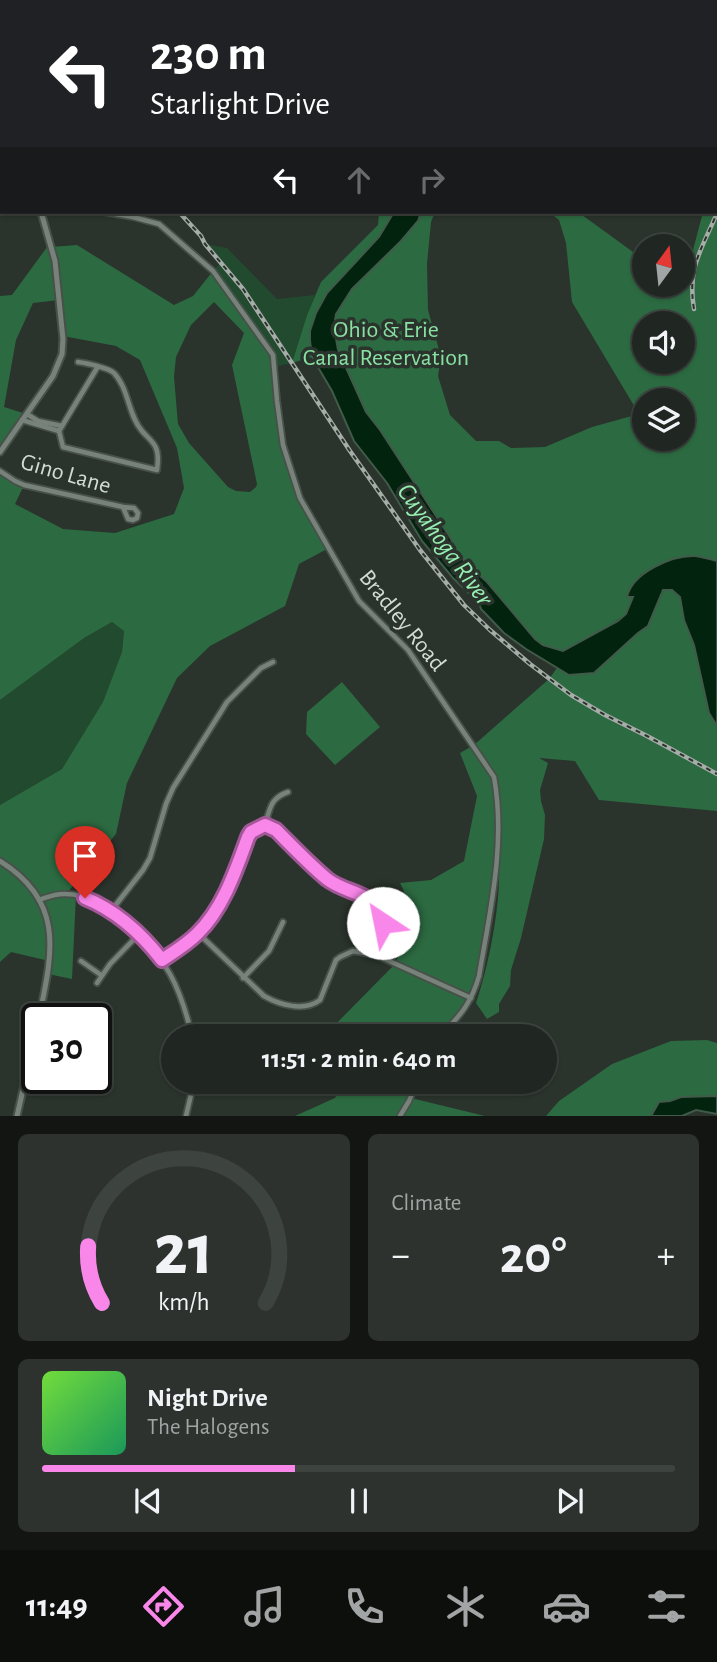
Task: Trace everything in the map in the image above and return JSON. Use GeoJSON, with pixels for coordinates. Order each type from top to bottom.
{"type":"FeatureCollection","features":[{"type":"Feature","properties":{"kind":"street"},"geometry":{"type":"LineString","coordinates":[[0,453],[59,364],[63,340],[55,261],[42,214]]}},
{"type":"Feature","properties":{"kind":"street","name":"Bradley Road"},"geometry":{"type":"LineString","coordinates":[[116,214],[159,224],[213,271],[273,355],[283,445],[300,498],[359,601],[408,650],[494,777],[499,829],[493,897],[479,976],[466,1009],[452,1024]]}},
{"type":"Feature","properties":{"kind":"street"},"geometry":{"type":"LineString","coordinates":[[78,362],[112,371],[121,384],[142,431],[156,448],[158,470],[64,447],[60,429],[97,368]]}},
{"type":"Feature","properties":{"kind":"street"},"geometry":{"type":"LineString","coordinates":[[26,414],[60,429]]}},
{"type":"Feature","properties":{"kind":"street"},"geometry":{"type":"LineString","coordinates":[[22,421],[60,429]]}},
{"type":"Feature","properties":{"kind":"street","name":"Gino Lane"},"geometry":{"type":"LineString","coordinates":[[0,471],[24,485],[123,508]]}},
{"type":"Feature","properties":{"kind":"street"},"geometry":{"type":"LineString","coordinates":[[111,911],[150,858],[173,788],[227,702],[261,668],[273,662]]}},
{"type":"Feature","properties":{"kind":"street"},"geometry":{"type":"LineString","coordinates":[[162,960],[198,933],[214,912],[227,889],[251,832],[265,825],[272,802],[288,792]]}},
{"type":"Feature","properties":{"kind":"street"},"geometry":{"type":"LineString","coordinates":[[265,825],[276,830],[331,881],[366,897],[378,908],[382,915],[383,932],[376,955]]}},
{"type":"Feature","properties":{"kind":"street"},"geometry":{"type":"LineString","coordinates":[[0,862],[19,875],[40,900],[49,926],[50,965],[42,1003]]}},
{"type":"Feature","properties":{"kind":"street"},"geometry":{"type":"LineString","coordinates":[[40,900],[58,894],[76,895],[111,911],[139,933],[162,960],[179,993],[188,1024]]}},
{"type":"Feature","properties":{"kind":"street"},"geometry":{"type":"LineString","coordinates":[[243,978],[269,951],[283,922]]}},
{"type":"Feature","properties":{"kind":"street"},"geometry":{"type":"LineString","coordinates":[[97,983],[139,933]]}},
{"type":"Feature","properties":{"kind":"street"},"geometry":{"type":"LineString","coordinates":[[198,933],[258,992],[270,999],[298,1007],[307,1007],[320,1000],[340,957],[353,951],[376,955],[471,998]]}},
{"type":"Feature","properties":{"kind":"street"},"geometry":{"type":"LineString","coordinates":[[81,961],[101,975]]}},
{"type":"Feature","properties":{"kind":"street"},"geometry":{"type":"LineString","coordinates":[[17,1116],[22,1094]]}},
{"type":"Feature","properties":{"kind":"street"},"geometry":{"type":"LineString","coordinates":[[186,1116],[191,1094]]}},
{"type":"Feature","properties":{"kind":"street"},"geometry":{"type":"LineString","coordinates":[[400,1116],[412,1094]]}},
{"type":"Feature","properties":{"kind":"shaded area"},"geometry":{"type":"Polygon","coordinates":[[[205,244],[227,248],[277,299],[315,295],[292,363],[274,367],[213,271],[221,262],[205,244]]]}},
{"type":"Feature","properties":{"kind":"shaded area"},"geometry":{"type":"Polygon","coordinates":[[[112,622],[124,631],[122,652],[103,703],[62,769],[0,805],[0,700],[84,638],[112,622]]]}},
{"type":"Feature","properties":{"kind":"green space"},"geometry":{"type":"Polygon","coordinates":[[[379,214],[393,214],[379,237],[327,293],[310,331],[312,357],[292,363],[321,282],[378,225],[379,214]]]}},
{"type":"Feature","properties":{"kind":"green space","name":"Ohio & Erie Canal Reservation"},"geometry":{"type":"Polygon","coordinates":[[[420,214],[434,214],[427,264],[428,310],[441,357],[438,376],[450,415],[476,441],[499,441],[511,448],[545,447],[592,427],[632,416],[632,451],[695,451],[695,388],[632,388],[632,402],[572,302],[566,243],[559,220],[552,214],[581,214],[632,251],[632,298],[695,298],[695,242],[702,214],[717,214],[717,561],[695,556],[640,575],[626,614],[592,637],[563,652],[535,639],[487,582],[457,552],[366,412],[338,350],[334,327],[336,314],[352,289],[401,241],[418,221],[420,214]]]}},
{"type":"Feature","properties":{"kind":"green space"},"geometry":{"type":"Polygon","coordinates":[[[50,243],[51,247],[77,245],[174,305],[193,296],[213,271],[273,355],[283,445],[300,498],[329,548],[299,564],[285,606],[210,646],[177,678],[127,783],[116,834],[67,893],[76,895],[72,979],[48,974],[50,962],[45,960],[11,952],[0,962],[0,805],[62,769],[103,702],[122,652],[124,631],[112,622],[84,638],[0,700],[0,471],[24,485],[15,504],[63,529],[115,533],[174,514],[184,488],[177,448],[140,360],[116,346],[63,336],[59,300],[33,303],[16,340],[4,407],[26,414],[0,452],[0,296],[12,295],[50,243]],[[214,302],[191,325],[176,357],[174,377],[178,424],[189,443],[228,487],[236,491],[250,492],[257,484],[232,365],[244,333],[214,302]]]}},
{"type":"Feature","properties":{"kind":"green space"},"geometry":{"type":"Polygon","coordinates":[[[672,589],[680,597],[684,620],[694,645],[708,712],[717,726],[717,811],[599,800],[575,761],[539,758],[548,763],[540,790],[545,815],[544,839],[511,970],[510,986],[499,1004],[499,1012],[487,1019],[476,1003],[493,936],[499,869],[495,872],[479,976],[471,998],[450,1024],[336,1024],[395,964],[410,927],[411,906],[400,883],[431,880],[464,861],[477,796],[460,753],[474,745],[549,679],[557,668],[569,675],[594,673],[648,626],[664,590],[672,589]]]}},
{"type":"Feature","properties":{"kind":"green space"},"geometry":{"type":"Polygon","coordinates":[[[342,682],[380,727],[335,765],[306,734],[307,712],[342,682]]]}},
{"type":"Feature","properties":{"kind":"green space"},"geometry":{"type":"Polygon","coordinates":[[[707,1040],[717,1043],[717,1096],[681,1097],[659,1102],[651,1116],[546,1116],[559,1101],[612,1064],[671,1041],[707,1040]]]}},
{"type":"Feature","properties":{"kind":"green space"},"geometry":{"type":"Polygon","coordinates":[[[337,1094],[412,1094],[411,1098],[485,1116],[295,1116],[335,1098],[337,1094]]]}},
{"type":"Feature","properties":{"kind":"water","name":"Cuyahoga River"},"geometry":{"type":"Polygon","coordinates":[[[393,214],[420,214],[418,221],[401,241],[352,289],[336,314],[334,327],[338,350],[366,412],[457,552],[487,582],[535,639],[543,645],[563,651],[626,614],[633,597],[627,597],[630,588],[654,567],[686,556],[717,561],[717,726],[709,713],[680,597],[672,590],[663,590],[648,626],[594,673],[569,675],[504,633],[422,541],[387,483],[354,441],[332,391],[312,357],[310,331],[327,293],[379,237],[393,214]]]}},
{"type":"Feature","properties":{"kind":"water"},"geometry":{"type":"Polygon","coordinates":[[[717,1096],[717,1114],[696,1110],[682,1116],[651,1116],[659,1102],[681,1097],[717,1096]]]}},
{"type":"Feature","properties":{"kind":"railway"},"geometry":{"type":"LineString","coordinates":[[181,214],[243,289],[350,451],[420,550],[464,605],[530,664],[571,695],[717,774]]}},
{"type":"Feature","properties":{"kind":"railway"},"geometry":{"type":"LineString","coordinates":[[694,309],[694,270],[717,214]]}},
{"type":"Feature","properties":{"kind":"route"},"geometry":{"type":"LineString","coordinates":[[85,898],[123,919],[162,960],[198,933],[227,889],[251,832],[265,825],[276,830],[325,877],[338,886],[366,897],[378,908],[383,923]]}}]}
